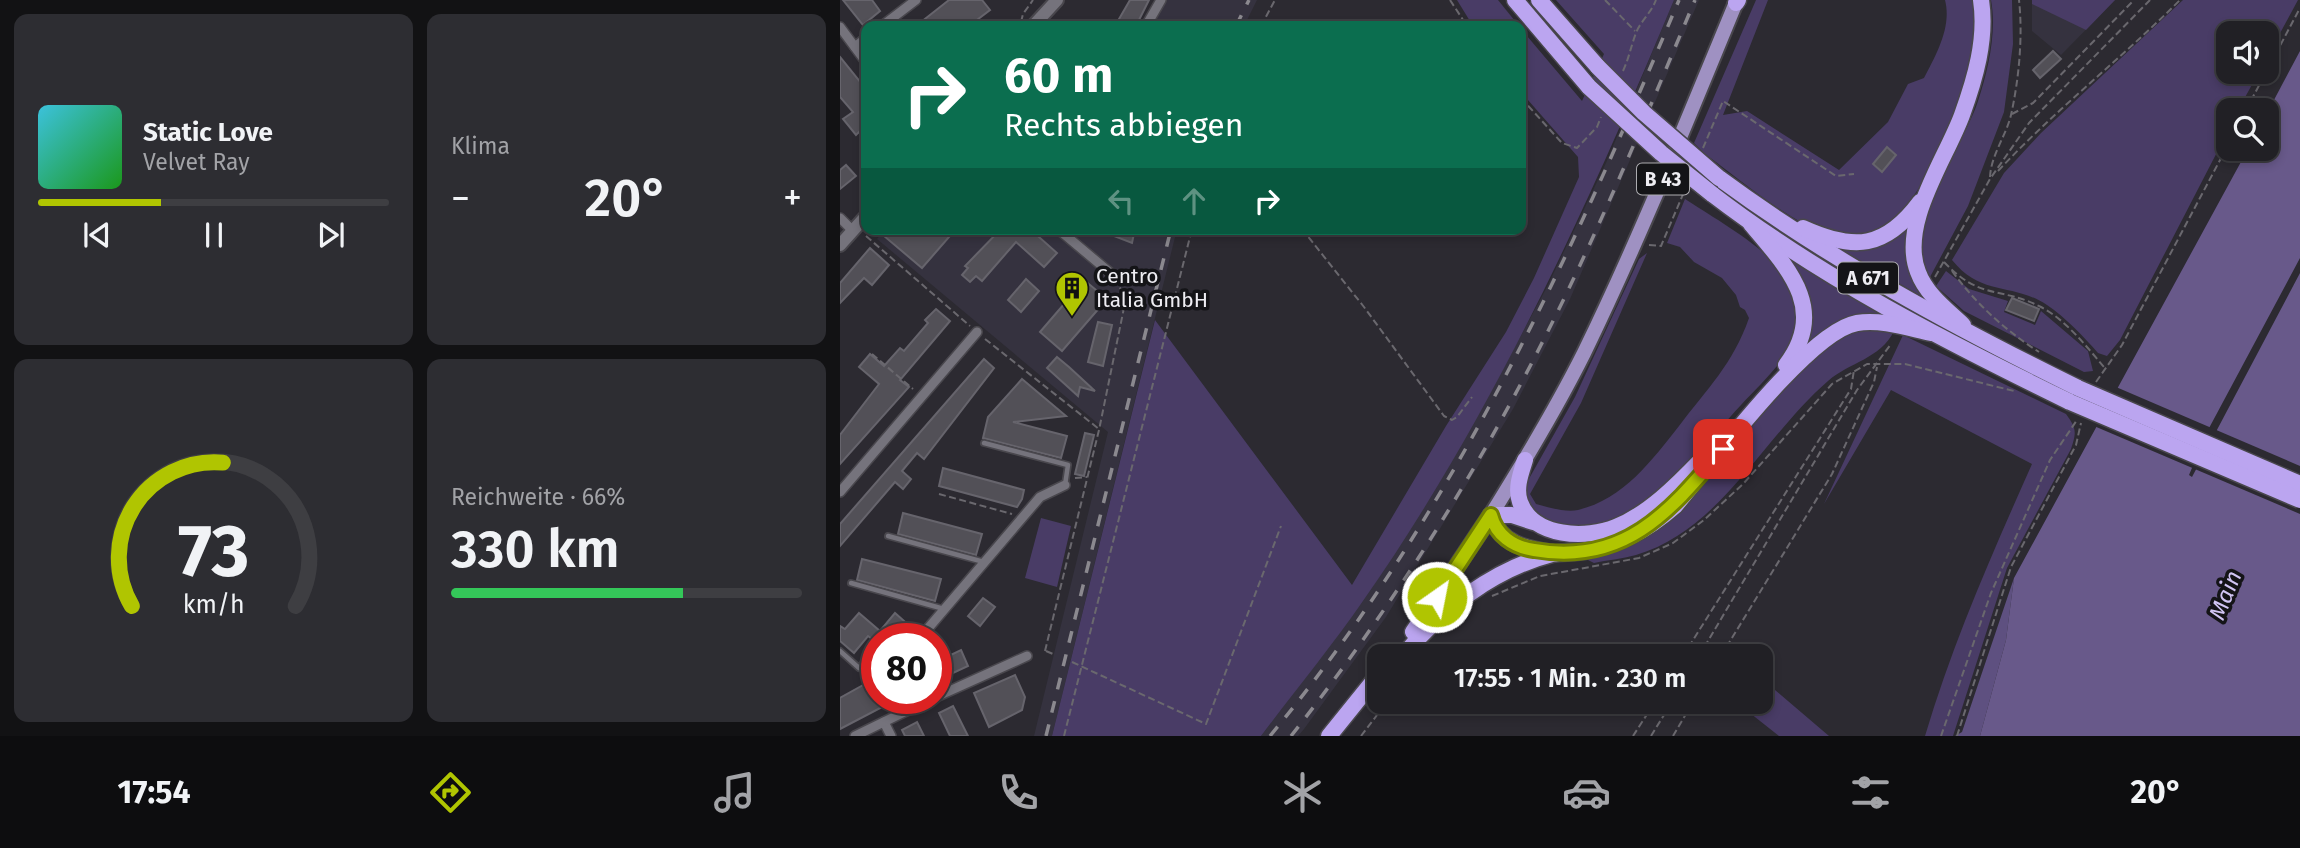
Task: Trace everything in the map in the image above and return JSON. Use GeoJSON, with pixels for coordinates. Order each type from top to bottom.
{"type":"FeatureCollection","features":[{"type":"Feature","properties":{"kind":"highway","name":"A 671"},"geometry":{"type":"LineString","coordinates":[[1516,0],[1589,87],[1653,146],[1751,224],[1836,280],[1931,333],[2081,398],[2300,500]]}},
{"type":"Feature","properties":{"kind":"highway","name":"A 671"},"geometry":{"type":"LineString","coordinates":[[1539,0],[1598,67],[1644,113],[1719,178],[1857,272],[2081,398],[2300,484]]}},
{"type":"Feature","properties":{"kind":"highway"},"geometry":{"type":"LineString","coordinates":[[1981,0],[1982,34],[1972,86],[1961,117],[1925,195],[1914,253],[1917,270],[1934,298],[1981,341]]}},
{"type":"Feature","properties":{"kind":"highway"},"geometry":{"type":"LineString","coordinates":[[1760,208],[1820,236],[1858,244],[1875,241],[1891,232],[1907,219],[1925,195]]}},
{"type":"Feature","properties":{"kind":"highway"},"geometry":{"type":"LineString","coordinates":[[1751,224],[1793,274],[1800,290],[1802,330],[1789,360],[1699,463],[1636,516],[1616,527],[1582,534],[1558,531],[1512,515],[1491,515],[1494,526],[1512,543],[1530,550],[1555,553],[1584,551],[1613,544],[1639,532],[1664,516],[1805,355],[1837,330],[1856,323],[1873,323],[1931,333]]}},
{"type":"Feature","properties":{"kind":"highway"},"geometry":{"type":"LineString","coordinates":[[1525,460],[1519,481],[1519,501],[1535,523]]}},
{"type":"Feature","properties":{"kind":"highway","name":"B 43"},"geometry":{"type":"LineString","coordinates":[[1406,644],[1491,515]]}},
{"type":"Feature","properties":{"kind":"highway"},"geometry":{"type":"LineString","coordinates":[[1410,644],[1469,595],[1512,570],[1555,553]]}},
{"type":"Feature","properties":{"kind":"highway"},"geometry":{"type":"LineString","coordinates":[[1329,736],[1367,689]]}},
{"type":"Feature","properties":{"kind":"highway"},"geometry":{"type":"LineString","coordinates":[[1341,736],[1367,701]]}},
{"type":"Feature","properties":{"kind":"main road"},"geometry":{"type":"LineString","coordinates":[[1038,21],[1057,0]]}},
{"type":"Feature","properties":{"kind":"main road","name":"B 43"},"geometry":{"type":"LineString","coordinates":[[1491,515],[1525,460],[1584,352],[1634,243],[1737,1]]}},
{"type":"Feature","properties":{"kind":"main road"},"geometry":{"type":"LineString","coordinates":[[840,245],[861,221]]}},
{"type":"Feature","properties":{"kind":"street"},"geometry":{"type":"LineString","coordinates":[[888,21],[916,0]]}},
{"type":"Feature","properties":{"kind":"street"},"geometry":{"type":"LineString","coordinates":[[1149,21],[1161,0]]}},
{"type":"Feature","properties":{"kind":"street"},"geometry":{"type":"LineString","coordinates":[[840,27],[861,55]]}},
{"type":"Feature","properties":{"kind":"street"},"geometry":{"type":"LineString","coordinates":[[855,47],[861,42]]}},
{"type":"Feature","properties":{"kind":"street"},"geometry":{"type":"LineString","coordinates":[[840,218],[852,230]]}},
{"type":"Feature","properties":{"kind":"street"},"geometry":{"type":"LineString","coordinates":[[1065,235],[1114,276]]}},
{"type":"Feature","properties":{"kind":"street"},"geometry":{"type":"LineString","coordinates":[[840,492],[977,332]]}},
{"type":"Feature","properties":{"kind":"street"},"geometry":{"type":"LineString","coordinates":[[933,623],[1040,497],[1065,485]]}},
{"type":"Feature","properties":{"kind":"street"},"geometry":{"type":"LineString","coordinates":[[952,689],[1027,656]]}},
{"type":"Feature","properties":{"kind":"street"},"geometry":{"type":"LineString","coordinates":[[855,736],[899,714]]}},
{"type":"Feature","properties":{"kind":"street"},"geometry":{"type":"LineString","coordinates":[[884,722],[891,736]]}},
{"type":"Feature","properties":{"kind":"lane"},"geometry":{"type":"LineString","coordinates":[[984,443],[1068,465],[1065,485]]}},
{"type":"Feature","properties":{"kind":"lane"},"geometry":{"type":"LineString","coordinates":[[888,536],[985,562]]}},
{"type":"Feature","properties":{"kind":"lane"},"geometry":{"type":"LineString","coordinates":[[851,583],[945,609]]}},
{"type":"Feature","properties":{"kind":"lane"},"geometry":{"type":"LineString","coordinates":[[840,651],[859,668],[861,666]]}},
{"type":"Feature","properties":{"kind":"path"},"geometry":{"type":"LineString","coordinates":[[1022,21],[1023,14],[1033,0]]}},
{"type":"Feature","properties":{"kind":"path"},"geometry":{"type":"LineString","coordinates":[[1264,21],[1275,0]]}},
{"type":"Feature","properties":{"kind":"path"},"geometry":{"type":"LineString","coordinates":[[1450,0],[1463,21]]}},
{"type":"Feature","properties":{"kind":"path"},"geometry":{"type":"LineString","coordinates":[[1605,0],[1636,32],[1651,12],[1656,0]]}},
{"type":"Feature","properties":{"kind":"path"},"geometry":{"type":"LineString","coordinates":[[1990,179],[1992,163],[2011,114],[2020,39],[2019,0]]}},
{"type":"Feature","properties":{"kind":"path"},"geometry":{"type":"LineString","coordinates":[[2011,114],[2033,103],[2134,0]]}},
{"type":"Feature","properties":{"kind":"path"},"geometry":{"type":"LineString","coordinates":[[1934,279],[1990,179],[2029,123],[2150,0]]}},
{"type":"Feature","properties":{"kind":"path"},"geometry":{"type":"LineString","coordinates":[[1990,179],[2035,132],[2080,94],[2180,0]]}},
{"type":"Feature","properties":{"kind":"path"},"geometry":{"type":"LineString","coordinates":[[2252,98],[2300,8]]}},
{"type":"Feature","properties":{"kind":"path"},"geometry":{"type":"LineString","coordinates":[[1702,150],[1723,102],[1836,176],[1854,174]]}},
{"type":"Feature","properties":{"kind":"path"},"geometry":{"type":"LineString","coordinates":[[1526,103],[1562,143],[1577,148]]}},
{"type":"Feature","properties":{"kind":"path"},"geometry":{"type":"LineString","coordinates":[[1941,736],[1991,593],[2050,460],[2081,398],[2122,345],[2220,161]]}},
{"type":"Feature","properties":{"kind":"path"},"geometry":{"type":"LineString","coordinates":[[1634,243],[1661,246],[1687,186]]}},
{"type":"Feature","properties":{"kind":"path"},"geometry":{"type":"LineString","coordinates":[[1064,736],[1190,235]]}},
{"type":"Feature","properties":{"kind":"path"},"geometry":{"type":"LineString","coordinates":[[1307,235],[1364,307],[1444,416],[1452,420],[1457,417],[1472,397]]}},
{"type":"Feature","properties":{"kind":"path"},"geometry":{"type":"LineString","coordinates":[[1944,262],[1979,290],[1992,294],[2010,294],[2043,308],[2078,337],[2105,368]]}},
{"type":"Feature","properties":{"kind":"path"},"geometry":{"type":"LineString","coordinates":[[1950,267],[1983,308],[2012,334],[2041,353]]}},
{"type":"Feature","properties":{"kind":"path"},"geometry":{"type":"LineString","coordinates":[[1053,654],[1045,650],[1088,477],[1125,298],[1114,276]]}},
{"type":"Feature","properties":{"kind":"path"},"geometry":{"type":"LineString","coordinates":[[1706,644],[1857,390],[1891,344]]}},
{"type":"Feature","properties":{"kind":"path"},"geometry":{"type":"LineString","coordinates":[[872,354],[922,396]]}},
{"type":"Feature","properties":{"kind":"path"},"geometry":{"type":"LineString","coordinates":[[1877,366],[1905,364],[2023,393]]}},
{"type":"Feature","properties":{"kind":"path"},"geometry":{"type":"LineString","coordinates":[[1728,644],[1832,474],[1874,382],[1877,366]]}},
{"type":"Feature","properties":{"kind":"path"},"geometry":{"type":"LineString","coordinates":[[1691,644],[1852,390],[1854,369]]}},
{"type":"Feature","properties":{"kind":"path"},"geometry":{"type":"LineString","coordinates":[[1957,736],[2011,567],[2076,445],[2081,398]]}},
{"type":"Feature","properties":{"kind":"path"},"geometry":{"type":"LineString","coordinates":[[1065,485],[1078,477],[1088,477]]}},
{"type":"Feature","properties":{"kind":"path"},"geometry":{"type":"LineString","coordinates":[[939,494],[1023,517]]}},
{"type":"Feature","properties":{"kind":"path"},"geometry":{"type":"LineString","coordinates":[[1072,662],[1206,724],[1281,526]]}},
{"type":"Feature","properties":{"kind":"path"},"geometry":{"type":"LineString","coordinates":[[1361,736],[1378,714]]}},
{"type":"Feature","properties":{"kind":"path"},"geometry":{"type":"LineString","coordinates":[[1633,736],[1647,714]]}},
{"type":"Feature","properties":{"kind":"path"},"geometry":{"type":"LineString","coordinates":[[1651,736],[1665,714]]}},
{"type":"Feature","properties":{"kind":"path"},"geometry":{"type":"LineString","coordinates":[[1673,736],[1686,714]]}},
{"type":"Feature","properties":{"kind":"shaded area"},"geometry":{"type":"Polygon","coordinates":[[[1165,0],[1257,0],[1246,21],[1154,21],[1165,0]]]}},
{"type":"Feature","properties":{"kind":"shaded area"},"geometry":{"type":"Polygon","coordinates":[[[1457,0],[1498,0],[1515,21],[1470,21],[1457,0]]]}},
{"type":"Feature","properties":{"kind":"shaded area"},"geometry":{"type":"Polygon","coordinates":[[[1556,0],[1674,0],[1572,233],[1496,384],[1410,530],[1363,601],[1261,736],[1052,736],[1155,320],[1352,585],[1446,426],[1506,332],[1534,278],[1579,177],[1578,157],[1526,98],[1526,35],[1582,101],[1604,54],[1556,0]]]}},
{"type":"Feature","properties":{"kind":"shaded area"},"geometry":{"type":"Polygon","coordinates":[[[1674,0],[1699,0],[1570,299],[1513,409],[1386,617],[1304,729],[1298,736],[1261,736],[1363,601],[1435,490],[1490,393],[1547,287],[1606,163],[1674,0]]]}},
{"type":"Feature","properties":{"kind":"shaded area"},"geometry":{"type":"Polygon","coordinates":[[[1756,0],[1768,0],[1723,115],[1747,111],[1839,170],[1888,122],[1908,84],[1924,78],[1945,30],[1945,0],[1975,0],[1974,53],[1948,134],[1915,194],[1895,218],[1874,234],[1852,239],[1814,229],[1775,206],[1694,143],[1756,0]]]}},
{"type":"Feature","properties":{"kind":"shaded area"},"geometry":{"type":"Polygon","coordinates":[[[1991,0],[2012,0],[2013,44],[2004,112],[1968,206],[1930,277],[1922,260],[1921,239],[1936,190],[1971,119],[1982,89],[1992,38],[1991,0]]]}},
{"type":"Feature","properties":{"kind":"shaded area"},"geometry":{"type":"Polygon","coordinates":[[[2032,0],[2115,0],[2061,55],[2032,31],[2032,0]]]}},
{"type":"Feature","properties":{"kind":"shaded area"},"geometry":{"type":"Polygon","coordinates":[[[2032,0],[2115,0],[2086,30],[2032,4],[2032,0]]]}},
{"type":"Feature","properties":{"kind":"shaded area"},"geometry":{"type":"Polygon","coordinates":[[[2183,0],[2298,0],[2279,35],[2279,21],[2216,21],[2216,84],[2252,84],[2245,98],[2216,98],[2216,154],[2120,340],[2107,356],[2098,353],[2047,305],[2022,293],[1975,279],[1963,272],[1952,260],[2004,173],[2041,133],[2183,0]]]}},
{"type":"Feature","properties":{"kind":"shaded area"},"geometry":{"type":"Polygon","coordinates":[[[1685,199],[1747,239],[1777,265],[1787,278],[1797,305],[1792,342],[1773,371],[1660,491],[1621,516],[1600,524],[1569,527],[1551,523],[1526,508],[1526,484],[1575,397],[1639,259],[1647,253],[1581,403],[1530,494],[1536,504],[1573,511],[1594,505],[1623,488],[1658,452],[1709,388],[1743,334],[1749,318],[1722,278],[1694,262],[1680,247],[1667,243],[1685,199]]]}},
{"type":"Feature","properties":{"kind":"shaded area"},"geometry":{"type":"Polygon","coordinates":[[[1913,221],[1928,300],[1830,244],[1913,221]]]}},
{"type":"Feature","properties":{"kind":"shaded area"},"geometry":{"type":"Polygon","coordinates":[[[881,235],[1176,235],[1052,736],[1034,736],[1108,432],[877,239],[881,235]]]}},
{"type":"Feature","properties":{"kind":"shaded area"},"geometry":{"type":"Polygon","coordinates":[[[1777,252],[1883,316],[1830,327],[1797,355],[1807,330],[1777,252]]]}},
{"type":"Feature","properties":{"kind":"shaded area"},"geometry":{"type":"Polygon","coordinates":[[[1946,271],[1969,289],[2008,301],[2004,312],[2035,325],[2041,311],[2088,351],[2093,371],[2084,372],[1964,311],[1936,286],[1946,271]]]}},
{"type":"Feature","properties":{"kind":"shaded area"},"geometry":{"type":"Polygon","coordinates":[[[1859,329],[1894,331],[1881,348],[1828,381],[1805,403],[1740,479],[1693,525],[1666,543],[1636,555],[1594,563],[1588,560],[1589,555],[1616,548],[1828,341],[1859,329]]]}},
{"type":"Feature","properties":{"kind":"shaded area"},"geometry":{"type":"Polygon","coordinates":[[[1903,335],[2066,414],[2074,430],[2071,449],[2007,568],[1953,736],[1925,736],[1961,632],[2032,464],[1891,390],[1824,504],[1903,335]]]}},
{"type":"Feature","properties":{"kind":"shaded area"},"geometry":{"type":"Polygon","coordinates":[[[1041,518],[1071,526],[1057,587],[1025,578],[1041,518]]]}},
{"type":"Feature","properties":{"kind":"shaded area"},"geometry":{"type":"Polygon","coordinates":[[[2014,578],[2006,640],[1980,736],[1955,736],[1962,732],[2014,578]]]}},
{"type":"Feature","properties":{"kind":"shaded area"},"geometry":{"type":"Polygon","coordinates":[[[1773,688],[1829,736],[1779,736],[1751,714],[1773,714],[1773,688]]]}},
{"type":"Feature","properties":{"kind":"water","name":"Main"},"geometry":{"type":"Polygon","coordinates":[[[2300,51],[2300,258],[2208,430],[2189,475],[2192,477],[2300,273],[2300,736],[1980,736],[2006,640],[2014,578],[2241,161],[2279,161],[2279,98],[2275,98],[2300,51]]]}},
{"type":"Feature","properties":{"kind":"pier"},"geometry":{"type":"Polygon","coordinates":[[[2116,387],[2300,466],[2300,514],[2094,426],[2116,387]]]}},
{"type":"Feature","properties":{"kind":"building"},"geometry":{"type":"Polygon","coordinates":[[[843,0],[872,0],[880,11],[868,21],[861,22],[843,0]]]}},
{"type":"Feature","properties":{"kind":"building"},"geometry":{"type":"Polygon","coordinates":[[[949,0],[982,0],[990,10],[976,21],[922,21],[949,0]]]}},
{"type":"Feature","properties":{"kind":"building"},"geometry":{"type":"Polygon","coordinates":[[[1130,0],[1149,0],[1138,21],[1118,21],[1130,0]]]}},
{"type":"Feature","properties":{"kind":"building"},"geometry":{"type":"Polygon","coordinates":[[[2053,51],[2061,59],[2040,78],[2033,70],[2053,51]]]}},
{"type":"Feature","properties":{"kind":"building"},"geometry":{"type":"Polygon","coordinates":[[[840,57],[861,83],[861,135],[859,132],[856,135],[843,119],[853,112],[840,97],[840,57]]]}},
{"type":"Feature","properties":{"kind":"building"},"geometry":{"type":"Polygon","coordinates":[[[1887,147],[1896,155],[1882,172],[1873,164],[1887,147]]]}},
{"type":"Feature","properties":{"kind":"building"},"geometry":{"type":"Polygon","coordinates":[[[846,165],[856,176],[840,189],[840,170],[846,165]]]}},
{"type":"Feature","properties":{"kind":"building"},"geometry":{"type":"Polygon","coordinates":[[[885,235],[951,235],[922,268],[885,235]]]}},
{"type":"Feature","properties":{"kind":"building"},"geometry":{"type":"Polygon","coordinates":[[[995,235],[1037,235],[1057,253],[1044,267],[1016,242],[982,281],[976,276],[970,282],[962,275],[968,268],[965,266],[995,235]]]}},
{"type":"Feature","properties":{"kind":"building"},"geometry":{"type":"Polygon","coordinates":[[[1111,235],[1134,235],[1132,243],[1111,235]]]}},
{"type":"Feature","properties":{"kind":"building"},"geometry":{"type":"Polygon","coordinates":[[[870,248],[889,265],[872,285],[864,278],[840,303],[840,283],[870,248]]]}},
{"type":"Feature","properties":{"kind":"building","name":"Centro Italia GmbH"},"geometry":{"type":"Polygon","coordinates":[[[1078,275],[1107,299],[1062,351],[1040,332],[1065,303],[1059,297],[1078,275]]]}},
{"type":"Feature","properties":{"kind":"building"},"geometry":{"type":"Polygon","coordinates":[[[1026,279],[1039,291],[1021,312],[1008,300],[1026,279]]]}},
{"type":"Feature","properties":{"kind":"building"},"geometry":{"type":"Polygon","coordinates":[[[2012,298],[2039,309],[2034,321],[2006,310],[2012,298]]]}},
{"type":"Feature","properties":{"kind":"building"},"geometry":{"type":"Polygon","coordinates":[[[936,309],[950,321],[900,380],[909,387],[840,464],[840,435],[879,384],[859,367],[870,354],[884,366],[900,348],[904,351],[928,323],[925,320],[936,309]]]}},
{"type":"Feature","properties":{"kind":"building"},"geometry":{"type":"Polygon","coordinates":[[[1098,322],[1112,325],[1103,366],[1088,362],[1098,322]]]}},
{"type":"Feature","properties":{"kind":"building"},"geometry":{"type":"Polygon","coordinates":[[[1057,357],[1095,391],[1080,387],[1078,396],[1047,368],[1057,357]]]}},
{"type":"Feature","properties":{"kind":"building"},"geometry":{"type":"Polygon","coordinates":[[[984,359],[994,368],[924,459],[917,453],[902,471],[911,479],[903,489],[895,482],[840,546],[840,524],[984,359]]]}},
{"type":"Feature","properties":{"kind":"building"},"geometry":{"type":"Polygon","coordinates":[[[1022,379],[1066,416],[1013,422],[1067,436],[1061,458],[983,438],[988,417],[1022,379]]]}},
{"type":"Feature","properties":{"kind":"building"},"geometry":{"type":"Polygon","coordinates":[[[1085,433],[1094,435],[1084,476],[1075,474],[1085,433]]]}},
{"type":"Feature","properties":{"kind":"building"},"geometry":{"type":"Polygon","coordinates":[[[943,468],[1024,490],[1022,499],[1017,507],[939,486],[943,468]]]}},
{"type":"Feature","properties":{"kind":"building"},"geometry":{"type":"Polygon","coordinates":[[[903,513],[982,534],[976,555],[898,534],[903,513]]]}},
{"type":"Feature","properties":{"kind":"building"},"geometry":{"type":"Polygon","coordinates":[[[862,559],[941,579],[935,601],[857,580],[862,559]]]}},
{"type":"Feature","properties":{"kind":"building"},"geometry":{"type":"Polygon","coordinates":[[[983,598],[995,607],[980,626],[968,616],[983,598]]]}},
{"type":"Feature","properties":{"kind":"building"},"geometry":{"type":"Polygon","coordinates":[[[859,613],[871,623],[861,623],[861,644],[854,653],[840,641],[840,626],[845,629],[859,613]]]}},
{"type":"Feature","properties":{"kind":"building"},"geometry":{"type":"Polygon","coordinates":[[[895,613],[906,623],[887,623],[895,613]]]}},
{"type":"Feature","properties":{"kind":"building"},"geometry":{"type":"Polygon","coordinates":[[[961,650],[968,666],[952,674],[952,654],[961,650]]]}},
{"type":"Feature","properties":{"kind":"building"},"geometry":{"type":"Polygon","coordinates":[[[1015,675],[1025,697],[1022,710],[989,727],[974,693],[1015,675]]]}},
{"type":"Feature","properties":{"kind":"building"},"geometry":{"type":"Polygon","coordinates":[[[861,686],[861,714],[869,714],[840,729],[840,698],[861,686]]]}},
{"type":"Feature","properties":{"kind":"building"},"geometry":{"type":"Polygon","coordinates":[[[952,706],[968,736],[950,736],[939,714],[952,714],[952,706]]]}},
{"type":"Feature","properties":{"kind":"building"},"geometry":{"type":"Polygon","coordinates":[[[917,722],[924,736],[905,736],[902,730],[917,722]]]}},
{"type":"Feature","properties":{"kind":"railway"},"geometry":{"type":"LineString","coordinates":[[1238,21],[1249,0]]}},
{"type":"Feature","properties":{"kind":"railway"},"geometry":{"type":"LineString","coordinates":[[1270,736],[1335,652],[1395,565],[1450,476],[1502,383],[1595,194],[1679,0]]}},
{"type":"Feature","properties":{"kind":"railway"},"geometry":{"type":"LineString","coordinates":[[1291,736],[1399,588],[1494,432],[1551,325],[1589,245],[1695,0]]}},
{"type":"Feature","properties":{"kind":"railway"},"geometry":{"type":"LineString","coordinates":[[1046,736],[1170,235]]}},
{"type":"Feature","properties":{"kind":"place","name":"Centro Italia GmbH"},"geometry":{"type":"Point","coordinates":[1072,318]}},
{"type":"Feature","properties":{"kind":"route"},"geometry":{"type":"LineString","coordinates":[[1437,597],[1491,515],[1501,536],[1530,550],[1570,553],[1598,549],[1626,539],[1664,516],[1723,449]]}}]}
